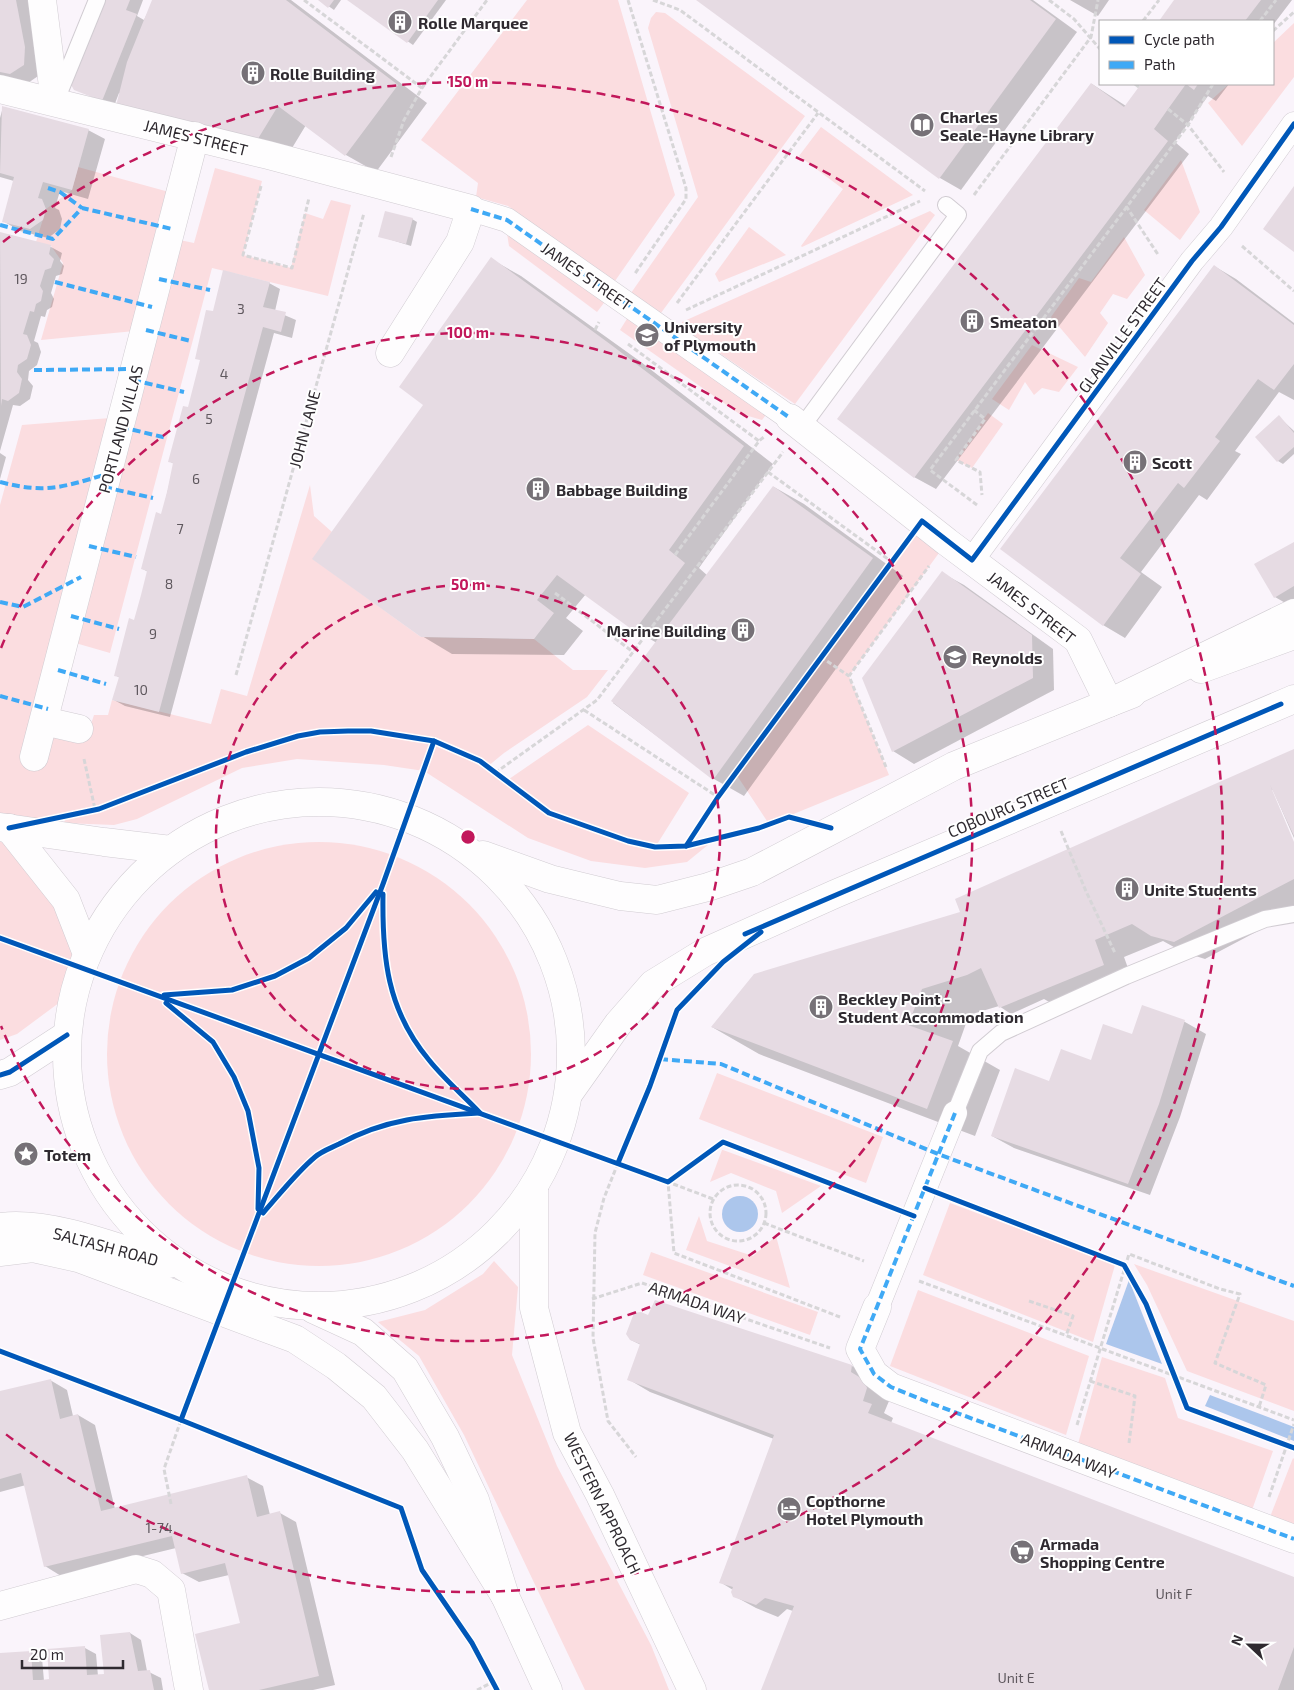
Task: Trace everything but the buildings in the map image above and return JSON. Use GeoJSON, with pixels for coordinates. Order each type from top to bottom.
{"type":"FeatureCollection","features":[{"type":"Feature","properties":{"kind":"main road"},"geometry":{"type":"LineString","coordinates":[[42,0],[55,102]]}},
{"type":"Feature","properties":{"kind":"main road","name":"JAMES STREET"},"geometry":{"type":"LineString","coordinates":[[0,89],[195,136],[470,209]]}},
{"type":"Feature","properties":{"kind":"main road","name":"PORTLAND VILLAS"},"geometry":{"type":"LineString","coordinates":[[34,758],[195,136]]}},
{"type":"Feature","properties":{"kind":"main road"},"geometry":{"type":"LineString","coordinates":[[390,353],[460,242],[470,209]]}},
{"type":"Feature","properties":{"kind":"main road","name":"JAMES STREET"},"geometry":{"type":"LineString","coordinates":[[794,422],[947,542],[1078,640],[1109,703]]}},
{"type":"Feature","properties":{"kind":"main road"},"geometry":{"type":"LineString","coordinates":[[1109,703],[1294,613]]}},
{"type":"Feature","properties":{"kind":"main road"},"geometry":{"type":"LineString","coordinates":[[468,850],[550,879],[620,896],[657,900],[708,888],[752,872],[954,766],[1109,703],[1294,635]]}},
{"type":"Feature","properties":{"kind":"main road","name":"COBOURG STREET"},"geometry":{"type":"LineString","coordinates":[[569,1093],[618,1024],[653,984],[690,962],[775,921],[1049,802],[1294,699]]}},
{"type":"Feature","properties":{"kind":"main road"},"geometry":{"type":"LineString","coordinates":[[44,721],[79,730]]}},
{"type":"Feature","properties":{"kind":"main road"},"geometry":{"type":"LineString","coordinates":[[297,802],[342,802],[387,810],[429,826],[468,850],[503,880],[531,916],[553,957],[566,1001],[572,1047],[569,1093],[561,1126],[550,1158],[534,1188],[508,1223],[475,1254],[438,1278],[397,1295],[354,1305],[310,1307],[265,1302],[222,1288],[183,1268],[147,1240],[117,1206],[93,1167],[76,1125],[70,1090],[67,1035],[75,991],[87,954],[109,915],[137,879],[171,850],[210,826],[252,810],[297,802]]}},
{"type":"Feature","properties":{"kind":"main road"},"geometry":{"type":"LineString","coordinates":[[4,827],[171,850]]}},
{"type":"Feature","properties":{"kind":"main road"},"geometry":{"type":"LineString","coordinates":[[4,827],[66,900],[87,954]]}},
{"type":"Feature","properties":{"kind":"main road"},"geometry":{"type":"LineString","coordinates":[[0,1075],[10,1072],[67,1035]]}},
{"type":"Feature","properties":{"kind":"main road","name":"WESTERN APPROACH"},"geometry":{"type":"LineString","coordinates":[[534,1188],[534,1308],[566,1433],[600,1495],[692,1690]]}},
{"type":"Feature","properties":{"kind":"main road","name":"SALTASH ROAD"},"geometry":{"type":"LineString","coordinates":[[0,1226],[9,1225],[64,1232],[183,1268]]}},
{"type":"Feature","properties":{"kind":"main road"},"geometry":{"type":"LineString","coordinates":[[0,1252],[33,1248],[95,1263],[295,1339],[336,1366],[374,1397],[415,1450],[506,1596]]}},
{"type":"Feature","properties":{"kind":"main road"},"geometry":{"type":"LineString","coordinates":[[310,1307],[362,1332],[405,1369],[445,1436],[475,1500],[506,1596],[548,1690]]}},
{"type":"Feature","properties":{"kind":"main road"},"geometry":{"type":"LineString","coordinates":[[860,1349],[877,1308]]}},
{"type":"Feature","properties":{"kind":"main road","name":"ARMADA WAY"},"geometry":{"type":"LineString","coordinates":[[860,1349],[874,1374],[891,1387],[1294,1539]]}},
{"type":"Feature","properties":{"kind":"main road"},"geometry":{"type":"LineString","coordinates":[[0,1606],[136,1569],[152,1574],[171,1590],[189,1690]]}},
{"type":"Feature","properties":{"kind":"street","name":"GLANVILLE STREET"},"geometry":{"type":"LineString","coordinates":[[972,560],[1176,283],[1220,227],[1294,124]]}},
{"type":"Feature","properties":{"kind":"street","name":"JAMES STREET"},"geometry":{"type":"LineString","coordinates":[[470,209],[508,220],[617,298],[662,323],[794,422]]}},
{"type":"Feature","properties":{"kind":"street"},"geometry":{"type":"LineString","coordinates":[[877,1308],[955,1113]]}},
{"type":"Feature","properties":{"kind":"lane"},"geometry":{"type":"LineString","coordinates":[[55,102],[97,0]]}},
{"type":"Feature","properties":{"kind":"lane"},"geometry":{"type":"LineString","coordinates":[[794,422],[952,210]]}},
{"type":"Feature","properties":{"kind":"lane"},"geometry":{"type":"LineString","coordinates":[[955,1113],[980,1051],[1001,1033],[1126,976],[1265,919],[1294,914]]}},
{"type":"Feature","properties":{"kind":"path"},"geometry":{"type":"LineString","coordinates":[[304,0],[422,88]]}},
{"type":"Feature","properties":{"kind":"path"},"geometry":{"type":"LineString","coordinates":[[617,298],[686,199],[686,188],[628,0]]}},
{"type":"Feature","properties":{"kind":"path"},"geometry":{"type":"LineString","coordinates":[[653,0],[680,10],[952,210],[1090,37],[1098,0]]}},
{"type":"Feature","properties":{"kind":"path"},"geometry":{"type":"LineString","coordinates":[[1049,0],[1074,19],[1099,48]]}},
{"type":"Feature","properties":{"kind":"path"},"geometry":{"type":"LineString","coordinates":[[1144,20],[1159,0]]}},
{"type":"Feature","properties":{"kind":"path"},"geometry":{"type":"LineString","coordinates":[[1261,20],[1276,0]]}},
{"type":"Feature","properties":{"kind":"path"},"geometry":{"type":"LineString","coordinates":[[1274,30],[1294,12]]}},
{"type":"Feature","properties":{"kind":"path"},"geometry":{"type":"LineString","coordinates":[[956,489],[930,470],[1188,125],[1213,85]]}},
{"type":"Feature","properties":{"kind":"path"},"geometry":{"type":"LineString","coordinates":[[1168,109],[1188,125],[1242,197]]}},
{"type":"Feature","properties":{"kind":"path"},"geometry":{"type":"LineString","coordinates":[[662,323],[818,113]]}},
{"type":"Feature","properties":{"kind":"path"},"geometry":{"type":"LineString","coordinates":[[268,155],[243,255],[284,266],[292,268],[318,168]]}},
{"type":"Feature","properties":{"kind":"path"},"geometry":{"type":"LineString","coordinates":[[662,323],[932,196]]}},
{"type":"Feature","properties":{"kind":"path"},"geometry":{"type":"LineString","coordinates":[[1126,206],[1176,283]]}},
{"type":"Feature","properties":{"kind":"path"},"geometry":{"type":"LineString","coordinates":[[1220,227],[1294,291]]}},
{"type":"Feature","properties":{"kind":"path"},"geometry":{"type":"LineString","coordinates":[[628,344],[759,441]]}},
{"type":"Feature","properties":{"kind":"path"},"geometry":{"type":"LineString","coordinates":[[974,410],[985,419],[956,460],[980,472],[983,501]]}},
{"type":"Feature","properties":{"kind":"path"},"geometry":{"type":"LineString","coordinates":[[675,555],[759,441],[794,422]]}},
{"type":"Feature","properties":{"kind":"path"},"geometry":{"type":"LineString","coordinates":[[500,777],[493,772],[597,700],[768,472],[794,422]]}},
{"type":"Feature","properties":{"kind":"path"},"geometry":{"type":"LineString","coordinates":[[768,472],[892,562]]}},
{"type":"Feature","properties":{"kind":"path"},"geometry":{"type":"LineString","coordinates":[[886,570],[922,521]]}},
{"type":"Feature","properties":{"kind":"path"},"geometry":{"type":"LineString","coordinates":[[849,676],[947,542]]}},
{"type":"Feature","properties":{"kind":"path"},"geometry":{"type":"LineString","coordinates":[[555,593],[633,652]]}},
{"type":"Feature","properties":{"kind":"path"},"geometry":{"type":"LineString","coordinates":[[816,665],[827,649]]}},
{"type":"Feature","properties":{"kind":"path"},"geometry":{"type":"LineString","coordinates":[[821,657],[849,676],[898,795]]}},
{"type":"Feature","properties":{"kind":"path"},"geometry":{"type":"LineString","coordinates":[[584,710],[718,796]]}},
{"type":"Feature","properties":{"kind":"path"},"geometry":{"type":"LineString","coordinates":[[79,730],[97,809],[85,812]]}},
{"type":"Feature","properties":{"kind":"path"},"geometry":{"type":"LineString","coordinates":[[712,805],[724,789]]}},
{"type":"Feature","properties":{"kind":"path"},"geometry":{"type":"LineString","coordinates":[[1049,802],[1084,889],[1126,976]]}},
{"type":"Feature","properties":{"kind":"path"},"geometry":{"type":"LineString","coordinates":[[622,1154],[604,1198],[595,1233],[592,1299],[593,1338],[608,1421],[636,1457]]}},
{"type":"Feature","properties":{"kind":"path"},"geometry":{"type":"LineString","coordinates":[[610,1160],[626,1166]]}},
{"type":"Feature","properties":{"kind":"path"},"geometry":{"type":"LineString","coordinates":[[668,1182],[676,1176]]}},
{"type":"Feature","properties":{"kind":"path"},"geometry":{"type":"LineString","coordinates":[[660,1179],[714,1199]]}},
{"type":"Feature","properties":{"kind":"path"},"geometry":{"type":"LineString","coordinates":[[668,1182],[674,1253],[813,1306]]}},
{"type":"Feature","properties":{"kind":"path"},"geometry":{"type":"LineString","coordinates":[[732,1185],[750,1187],[759,1195],[765,1205],[764,1223],[754,1236],[747,1240],[730,1240],[716,1231],[710,1216],[714,1199],[721,1190],[732,1185]]}},
{"type":"Feature","properties":{"kind":"path"},"geometry":{"type":"LineString","coordinates":[[764,1223],[1294,1420]]}},
{"type":"Feature","properties":{"kind":"path"},"geometry":{"type":"LineString","coordinates":[[1076,1428],[1129,1254],[1220,1289],[1240,1294],[1215,1363],[1266,1384],[1259,1407]]}},
{"type":"Feature","properties":{"kind":"path"},"geometry":{"type":"LineString","coordinates":[[1116,1262],[1124,1266],[1128,1273]]}},
{"type":"Feature","properties":{"kind":"path"},"geometry":{"type":"LineString","coordinates":[[1029,1301],[1073,1316],[1066,1336]]}},
{"type":"Feature","properties":{"kind":"path"},"geometry":{"type":"LineString","coordinates":[[1171,1367],[1178,1384]]}},
{"type":"Feature","properties":{"kind":"path"},"geometry":{"type":"LineString","coordinates":[[1090,1381],[1135,1396],[1129,1444]]}},
{"type":"Feature","properties":{"kind":"path"},"geometry":{"type":"LineString","coordinates":[[170,1504],[164,1469],[184,1411]]}},
{"type":"Feature","properties":{"kind":"path"},"geometry":{"type":"LineString","coordinates":[[172,1416],[190,1423]]}},
{"type":"Feature","properties":{"kind":"path"},"geometry":{"type":"LineString","coordinates":[[1259,1525],[1294,1424]]}},
{"type":"Feature","properties":{"kind":"path"},"geometry":{"type":"LineString","coordinates":[[1277,1442],[1294,1448]]}},
{"type":"Feature","properties":{"kind":"path"},"geometry":{"type":"LineString","coordinates":[[488,1674],[497,1690]]}},
{"type":"Feature","properties":{"kind":"path"},"geometry":{"type":"LineString","coordinates":[[477,1690],[492,1682]]}},
{"type":"Feature","properties":{"kind":"shaded area"},"geometry":{"type":"Polygon","coordinates":[[[527,0],[618,0],[675,195],[615,281],[508,206],[476,197],[478,183],[421,140],[527,0]]]}},
{"type":"Feature","properties":{"kind":"shaded area"},"geometry":{"type":"Polygon","coordinates":[[[656,12],[665,13],[805,116],[661,313],[631,293],[698,197],[648,28],[651,18],[656,12]]]}},
{"type":"Feature","properties":{"kind":"shaded area"},"geometry":{"type":"Polygon","coordinates":[[[1294,23],[1294,77],[1242,146],[1208,103],[1228,85],[1274,85],[1274,42],[1294,23]]]}},
{"type":"Feature","properties":{"kind":"shaded area"},"geometry":{"type":"Polygon","coordinates":[[[821,127],[913,195],[802,247],[843,189],[799,156],[821,127]]]}},
{"type":"Feature","properties":{"kind":"shaded area"},"geometry":{"type":"Polygon","coordinates":[[[1181,160],[1200,212],[1180,240],[1144,210],[1181,160]]]}},
{"type":"Feature","properties":{"kind":"shaded area"},"geometry":{"type":"Polygon","coordinates":[[[78,167],[180,195],[170,238],[194,243],[215,168],[262,181],[243,255],[291,268],[305,213],[323,219],[331,200],[351,205],[328,296],[212,268],[110,653],[65,640],[48,709],[89,730],[94,715],[108,715],[112,700],[211,724],[221,689],[247,696],[310,485],[314,516],[332,532],[313,559],[421,637],[534,639],[573,670],[608,670],[587,697],[504,753],[487,767],[506,781],[588,725],[689,793],[656,846],[686,846],[714,840],[687,862],[645,868],[591,861],[528,838],[424,771],[384,765],[297,759],[242,768],[137,819],[114,825],[64,823],[66,816],[9,827],[87,954],[75,991],[17,1034],[0,1040],[0,505],[22,425],[123,417],[145,330],[41,340],[63,263],[51,246],[36,242],[46,209],[72,190],[78,167]]]}},
{"type":"Feature","properties":{"kind":"shaded area"},"geometry":{"type":"Polygon","coordinates":[[[930,211],[935,215],[795,404],[682,328],[682,322],[930,211]]]}},
{"type":"Feature","properties":{"kind":"shaded area"},"geometry":{"type":"Polygon","coordinates":[[[506,227],[607,299],[597,312],[509,246],[506,227]]]}},
{"type":"Feature","properties":{"kind":"shaded area"},"geometry":{"type":"Polygon","coordinates":[[[749,227],[786,255],[719,282],[715,274],[749,227]]]}},
{"type":"Feature","properties":{"kind":"shaded area"},"geometry":{"type":"Polygon","coordinates":[[[1124,237],[1145,275],[1127,299],[1113,294],[1100,313],[1108,323],[1085,357],[1051,317],[1079,278],[1091,282],[1124,237]]]}},
{"type":"Feature","properties":{"kind":"shaded area"},"geometry":{"type":"Polygon","coordinates":[[[630,314],[768,412],[762,420],[738,413],[620,330],[630,314]]]}},
{"type":"Feature","properties":{"kind":"shaded area"},"geometry":{"type":"Polygon","coordinates":[[[1032,345],[1078,367],[1059,392],[1042,388],[1034,395],[1025,382],[1009,410],[992,399],[1032,345]]]}},
{"type":"Feature","properties":{"kind":"shaded area"},"geometry":{"type":"Polygon","coordinates":[[[988,413],[1003,424],[972,468],[956,460],[988,413]]]}},
{"type":"Feature","properties":{"kind":"shaded area"},"geometry":{"type":"Polygon","coordinates":[[[922,521],[947,542],[849,676],[889,775],[769,824],[736,774],[922,521]]]}},
{"type":"Feature","properties":{"kind":"shaded area"},"geometry":{"type":"Polygon","coordinates":[[[319,842],[360,846],[400,858],[437,878],[469,904],[495,936],[515,973],[527,1013],[531,1054],[527,1095],[515,1135],[495,1172],[469,1204],[437,1230],[400,1250],[360,1262],[319,1266],[278,1262],[238,1250],[201,1230],[169,1204],[143,1172],[123,1135],[111,1095],[107,1054],[111,1013],[123,973],[143,936],[169,904],[201,878],[238,858],[278,846],[319,842]]]}},
{"type":"Feature","properties":{"kind":"shaded area"},"geometry":{"type":"Polygon","coordinates":[[[717,1073],[883,1137],[866,1183],[699,1119],[717,1073]]]}},
{"type":"Feature","properties":{"kind":"shaded area"},"geometry":{"type":"Polygon","coordinates":[[[722,1150],[821,1186],[782,1213],[776,1191],[731,1173],[710,1182],[722,1150]]]}},
{"type":"Feature","properties":{"kind":"shaded area"},"geometry":{"type":"Polygon","coordinates":[[[950,1203],[1115,1265],[1093,1342],[923,1275],[950,1203]]]}},
{"type":"Feature","properties":{"kind":"shaded area"},"geometry":{"type":"Polygon","coordinates":[[[699,1216],[707,1241],[753,1256],[776,1236],[790,1288],[686,1250],[699,1216]]]}},
{"type":"Feature","properties":{"kind":"shaded area"},"geometry":{"type":"Polygon","coordinates":[[[651,1252],[818,1312],[810,1335],[643,1275],[651,1252]]]}},
{"type":"Feature","properties":{"kind":"shaded area"},"geometry":{"type":"Polygon","coordinates":[[[494,1261],[518,1287],[512,1355],[557,1466],[651,1645],[669,1690],[585,1690],[464,1435],[419,1356],[378,1322],[425,1310],[483,1274],[494,1261]]]}},
{"type":"Feature","properties":{"kind":"shaded area"},"geometry":{"type":"Polygon","coordinates":[[[1134,1264],[1294,1321],[1294,1411],[1187,1371],[1147,1285],[1134,1264]]]}},
{"type":"Feature","properties":{"kind":"shaded area"},"geometry":{"type":"Polygon","coordinates":[[[918,1290],[1089,1356],[1066,1435],[890,1366],[918,1290]]]}},
{"type":"Feature","properties":{"kind":"shaded area"},"geometry":{"type":"Polygon","coordinates":[[[1102,1357],[1165,1378],[1178,1418],[1273,1451],[1252,1510],[1078,1444],[1102,1357]]]}},
{"type":"Feature","properties":{"kind":"shaded area"},"geometry":{"type":"Polygon","coordinates":[[[1294,1459],[1294,1527],[1270,1517],[1294,1459]]]}},
{"type":"Feature","properties":{"kind":"water"},"geometry":{"type":"Polygon","coordinates":[[[740,1196],[747,1197],[753,1201],[757,1207],[757,1221],[753,1227],[747,1231],[740,1232],[733,1231],[727,1227],[723,1221],[722,1214],[723,1207],[727,1201],[733,1197],[740,1196]]]}},
{"type":"Feature","properties":{"kind":"water"},"geometry":{"type":"Polygon","coordinates":[[[1129,1280],[1162,1364],[1106,1344],[1129,1280]]]}},
{"type":"Feature","properties":{"kind":"water"},"geometry":{"type":"Polygon","coordinates":[[[1210,1395],[1294,1427],[1294,1441],[1205,1406],[1210,1395]]]}},
{"type":"Feature","properties":{"kind":"marked path"},"geometry":{"type":"LineString","coordinates":[[48,188],[60,192],[82,208]]}},
{"type":"Feature","properties":{"kind":"marked path"},"geometry":{"type":"LineString","coordinates":[[0,225],[53,239],[82,208],[172,229]]}},
{"type":"Feature","properties":{"kind":"marked path"},"geometry":{"type":"LineString","coordinates":[[471,209],[507,220],[790,418]]}},
{"type":"Feature","properties":{"kind":"marked path"},"geometry":{"type":"LineString","coordinates":[[159,279],[210,290]]}},
{"type":"Feature","properties":{"kind":"marked path"},"geometry":{"type":"LineString","coordinates":[[55,282],[152,307]]}},
{"type":"Feature","properties":{"kind":"marked path"},"geometry":{"type":"LineString","coordinates":[[146,330],[191,341]]}},
{"type":"Feature","properties":{"kind":"marked path"},"geometry":{"type":"LineString","coordinates":[[34,370],[136,369]]}},
{"type":"Feature","properties":{"kind":"marked path"},"geometry":{"type":"LineString","coordinates":[[133,380],[184,392]]}},
{"type":"Feature","properties":{"kind":"marked path"},"geometry":{"type":"LineString","coordinates":[[121,427],[167,438]]}},
{"type":"Feature","properties":{"kind":"marked path"},"geometry":{"type":"LineString","coordinates":[[0,482],[16,486],[42,488],[66,485],[107,474]]}},
{"type":"Feature","properties":{"kind":"marked path"},"geometry":{"type":"LineString","coordinates":[[104,487],[153,498]]}},
{"type":"Feature","properties":{"kind":"marked path"},"geometry":{"type":"LineString","coordinates":[[89,546],[136,557]]}},
{"type":"Feature","properties":{"kind":"marked path"},"geometry":{"type":"LineString","coordinates":[[0,602],[23,607],[81,577]]}},
{"type":"Feature","properties":{"kind":"marked path"},"geometry":{"type":"LineString","coordinates":[[71,616],[119,629]]}},
{"type":"Feature","properties":{"kind":"marked path"},"geometry":{"type":"LineString","coordinates":[[58,670],[106,684]]}},
{"type":"Feature","properties":{"kind":"marked path"},"geometry":{"type":"LineString","coordinates":[[0,696],[48,709]]}},
{"type":"Feature","properties":{"kind":"marked path"},"geometry":{"type":"LineString","coordinates":[[660,1059],[721,1064],[938,1154],[1294,1286]]}},
{"type":"Feature","properties":{"kind":"marked path"},"geometry":{"type":"LineString","coordinates":[[955,1113],[860,1349],[874,1374],[891,1387],[933,1404],[1294,1539]]}},
{"type":"Feature","properties":{"kind":"cycle path"},"geometry":{"type":"LineString","coordinates":[[686,846],[718,797],[922,521],[972,560],[1192,261],[1221,227],[1294,124]]}},
{"type":"Feature","properties":{"kind":"cycle path"},"geometry":{"type":"LineString","coordinates":[[745,934],[1281,704]]}},
{"type":"Feature","properties":{"kind":"cycle path"},"geometry":{"type":"LineString","coordinates":[[9,828],[99,809],[246,752],[298,736],[320,732],[348,731],[371,731],[434,741],[480,761],[549,813],[628,841],[655,847],[686,846],[759,828],[789,817],[831,828]]}},
{"type":"Feature","properties":{"kind":"cycle path"},"geometry":{"type":"LineString","coordinates":[[181,1420],[383,884],[434,741]]}},
{"type":"Feature","properties":{"kind":"cycle path"},"geometry":{"type":"LineString","coordinates":[[164,995],[232,990],[275,976],[309,958],[346,928],[376,892]]}},
{"type":"Feature","properties":{"kind":"cycle path"},"geometry":{"type":"LineString","coordinates":[[263,1213],[315,1157],[357,1135],[407,1120],[442,1115],[480,1113],[435,1067],[415,1041],[404,1022],[390,982],[386,961],[383,894]]}},
{"type":"Feature","properties":{"kind":"cycle path"},"geometry":{"type":"LineString","coordinates":[[618,1163],[650,1086],[677,1010],[723,962],[761,932]]}},
{"type":"Feature","properties":{"kind":"cycle path"},"geometry":{"type":"LineString","coordinates":[[0,938],[668,1182],[723,1142],[914,1216]]}},
{"type":"Feature","properties":{"kind":"cycle path"},"geometry":{"type":"LineString","coordinates":[[166,1003],[213,1042],[234,1077],[248,1111],[259,1168],[258,1209]]}},
{"type":"Feature","properties":{"kind":"cycle path"},"geometry":{"type":"LineString","coordinates":[[0,1075],[10,1072],[67,1035]]}},
{"type":"Feature","properties":{"kind":"cycle path"},"geometry":{"type":"LineString","coordinates":[[925,1188],[1124,1265],[1146,1304],[1187,1408],[1294,1448]]}},
{"type":"Feature","properties":{"kind":"cycle path"},"geometry":{"type":"LineString","coordinates":[[0,1351],[181,1420],[401,1508],[422,1570],[472,1643],[497,1690]]}},
{"type":"Feature","properties":{"kind":"place","name":"Rolle Marquee"},"geometry":{"type":"Point","coordinates":[400,22]}},
{"type":"Feature","properties":{"kind":"place","name":"Rolle Building"},"geometry":{"type":"Point","coordinates":[253,73]}},
{"type":"Feature","properties":{"kind":"place","name":"Charles Seale-Hayne Library"},"geometry":{"type":"Point","coordinates":[922,125]}},
{"type":"Feature","properties":{"kind":"place","name":"Smeaton"},"geometry":{"type":"Point","coordinates":[972,321]}},
{"type":"Feature","properties":{"kind":"place","name":"University of Plymouth"},"geometry":{"type":"Point","coordinates":[647,335]}},
{"type":"Feature","properties":{"kind":"place","name":"Scott"},"geometry":{"type":"Point","coordinates":[1135,462]}},
{"type":"Feature","properties":{"kind":"place","name":"Babbage Building"},"geometry":{"type":"Point","coordinates":[538,489]}},
{"type":"Feature","properties":{"kind":"place","name":"Marine Building"},"geometry":{"type":"Point","coordinates":[743,630]}},
{"type":"Feature","properties":{"kind":"place","name":"Reynolds"},"geometry":{"type":"Point","coordinates":[955,657]}},
{"type":"Feature","properties":{"kind":"place","name":"Unite Students"},"geometry":{"type":"Point","coordinates":[1127,889]}},
{"type":"Feature","properties":{"kind":"place","name":"Beckley Point - Student Accommodation"},"geometry":{"type":"Point","coordinates":[821,1007]}},
{"type":"Feature","properties":{"kind":"place","name":"Totem"},"geometry":{"type":"Point","coordinates":[26,1154]}},
{"type":"Feature","properties":{"kind":"place","name":"Copthorne Hotel Plymouth"},"geometry":{"type":"Point","coordinates":[789,1509]}},
{"type":"Feature","properties":{"kind":"place","name":"Armada Shopping Centre"},"geometry":{"type":"Point","coordinates":[1022,1552]}}]}
